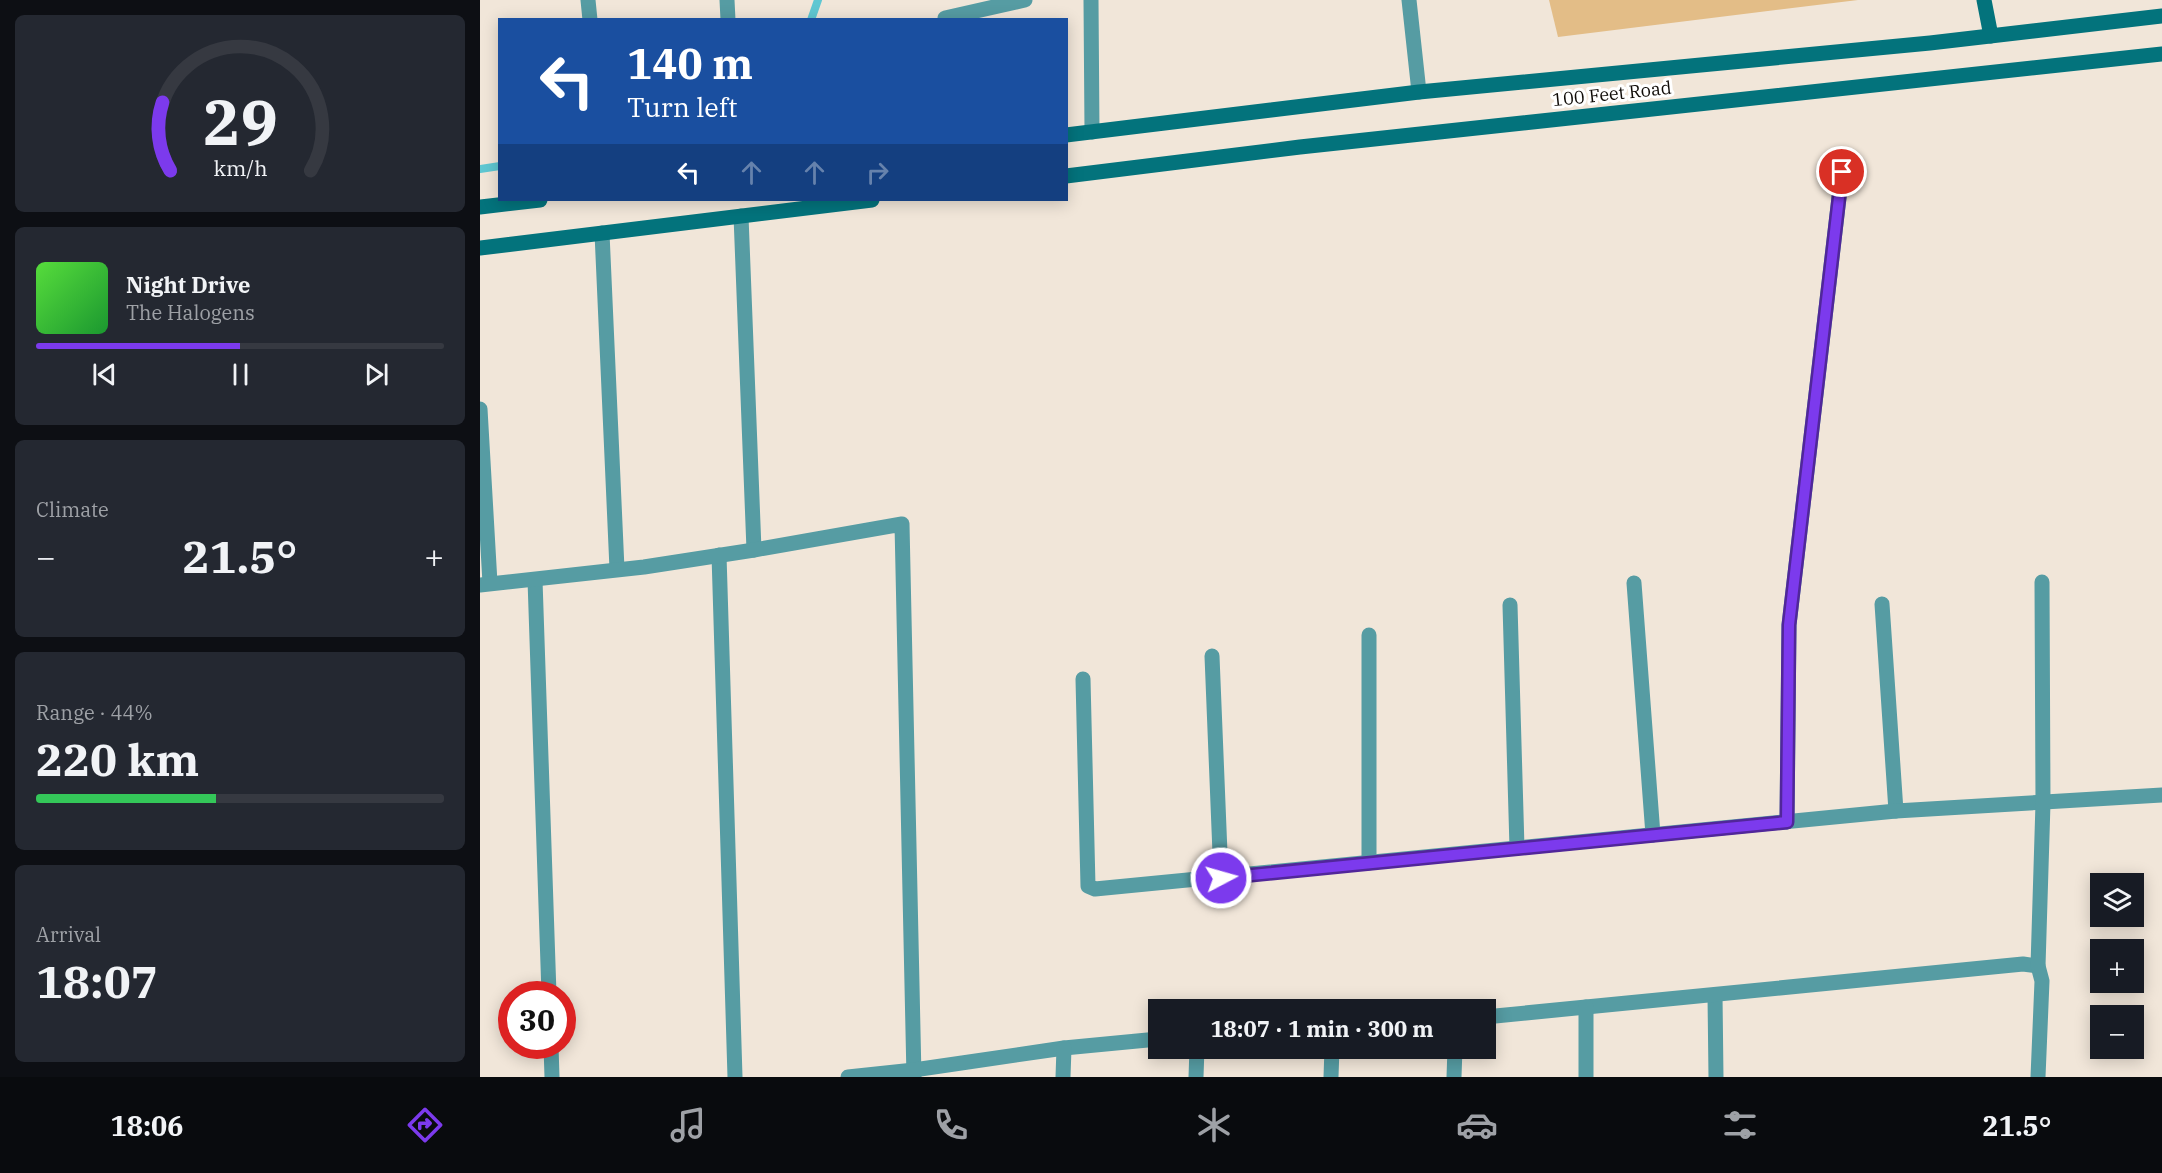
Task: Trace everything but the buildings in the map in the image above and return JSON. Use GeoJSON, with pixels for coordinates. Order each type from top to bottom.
{"type":"FeatureCollection","features":[{"type":"Feature","properties":{"kind":"main road"},"geometry":{"type":"LineString","coordinates":[[1984,0],[1991,36]]}},
{"type":"Feature","properties":{"kind":"main road","name":"100 Feet Road"},"geometry":{"type":"LineString","coordinates":[[1068,135],[1419,92],[1991,36],[2162,16]]}},
{"type":"Feature","properties":{"kind":"main road","name":"100 Feet Road"},"geometry":{"type":"LineString","coordinates":[[1068,176],[1312,146],[2162,54]]}},
{"type":"Feature","properties":{"kind":"main road"},"geometry":{"type":"LineString","coordinates":[[480,207],[531,201]]}},
{"type":"Feature","properties":{"kind":"main road"},"geometry":{"type":"LineString","coordinates":[[480,248],[864,201]]}},
{"type":"Feature","properties":{"kind":"street"},"geometry":{"type":"LineString","coordinates":[[588,0],[590,18]]}},
{"type":"Feature","properties":{"kind":"street"},"geometry":{"type":"LineString","coordinates":[[727,0],[728,18]]}},
{"type":"Feature","properties":{"kind":"street"},"geometry":{"type":"LineString","coordinates":[[945,18],[1025,0]]}},
{"type":"Feature","properties":{"kind":"street"},"geometry":{"type":"LineString","coordinates":[[1091,0],[1092,132]]}},
{"type":"Feature","properties":{"kind":"street"},"geometry":{"type":"LineString","coordinates":[[1409,0],[1419,92]]}},
{"type":"Feature","properties":{"kind":"street"},"geometry":{"type":"LineString","coordinates":[[1787,822],[1789,625],[1842,172]]}},
{"type":"Feature","properties":{"kind":"street"},"geometry":{"type":"LineString","coordinates":[[741,216],[754,550]]}},
{"type":"Feature","properties":{"kind":"street"},"geometry":{"type":"LineString","coordinates":[[602,233],[617,569]]}},
{"type":"Feature","properties":{"kind":"street"},"geometry":{"type":"LineString","coordinates":[[480,409],[485,584],[534,580],[754,550],[902,524],[914,1073]]}},
{"type":"Feature","properties":{"kind":"street"},"geometry":{"type":"LineString","coordinates":[[719,555],[735,1077]]}},
{"type":"Feature","properties":{"kind":"street"},"geometry":{"type":"LineString","coordinates":[[534,580],[549,981]]}},
{"type":"Feature","properties":{"kind":"street"},"geometry":{"type":"LineString","coordinates":[[2038,1077],[2042,981],[2038,966],[2043,803],[2042,582]]}},
{"type":"Feature","properties":{"kind":"street"},"geometry":{"type":"LineString","coordinates":[[1634,583],[1653,835]]}},
{"type":"Feature","properties":{"kind":"street"},"geometry":{"type":"LineString","coordinates":[[1881,604],[1896,811]]}},
{"type":"Feature","properties":{"kind":"street"},"geometry":{"type":"LineString","coordinates":[[1510,605],[1517,848]]}},
{"type":"Feature","properties":{"kind":"street"},"geometry":{"type":"LineString","coordinates":[[1369,635],[1369,863]]}},
{"type":"Feature","properties":{"kind":"street"},"geometry":{"type":"LineString","coordinates":[[1212,656],[1221,878]]}},
{"type":"Feature","properties":{"kind":"street"},"geometry":{"type":"LineString","coordinates":[[1083,679],[1088,886],[1095,889],[1896,811],[2162,795]]}},
{"type":"Feature","properties":{"kind":"street"},"geometry":{"type":"LineString","coordinates":[[1496,1016],[2023,964],[2038,966]]}},
{"type":"Feature","properties":{"kind":"street"},"geometry":{"type":"LineString","coordinates":[[1715,995],[1716,1077]]}},
{"type":"Feature","properties":{"kind":"street"},"geometry":{"type":"LineString","coordinates":[[1586,1007],[1586,1077]]}},
{"type":"Feature","properties":{"kind":"street"},"geometry":{"type":"LineString","coordinates":[[848,1077],[914,1073],[1064,1048],[1148,1040]]}},
{"type":"Feature","properties":{"kind":"street"},"geometry":{"type":"LineString","coordinates":[[1064,1048],[1064,1077]]}},
{"type":"Feature","properties":{"kind":"street"},"geometry":{"type":"LineString","coordinates":[[551,1059],[552,1077]]}},
{"type":"Feature","properties":{"kind":"street"},"geometry":{"type":"LineString","coordinates":[[1196,1077],[1197,1059]]}},
{"type":"Feature","properties":{"kind":"street"},"geometry":{"type":"LineString","coordinates":[[1331,1077],[1332,1059]]}},
{"type":"Feature","properties":{"kind":"street"},"geometry":{"type":"LineString","coordinates":[[1454,1077],[1455,1059]]}},
{"type":"Feature","properties":{"kind":"shaded area"},"geometry":{"type":"Polygon","coordinates":[[[1549,0],[1858,0],[1558,37],[1549,0]]]}},
{"type":"Feature","properties":{"kind":"waterway"},"geometry":{"type":"LineString","coordinates":[[812,18],[818,0]]}},
{"type":"Feature","properties":{"kind":"waterway"},"geometry":{"type":"LineString","coordinates":[[480,169],[498,166]]}},
{"type":"Feature","properties":{"kind":"route"},"geometry":{"type":"LineString","coordinates":[[1221,878],[1787,822],[1789,625],[1842,172]]}}]}
